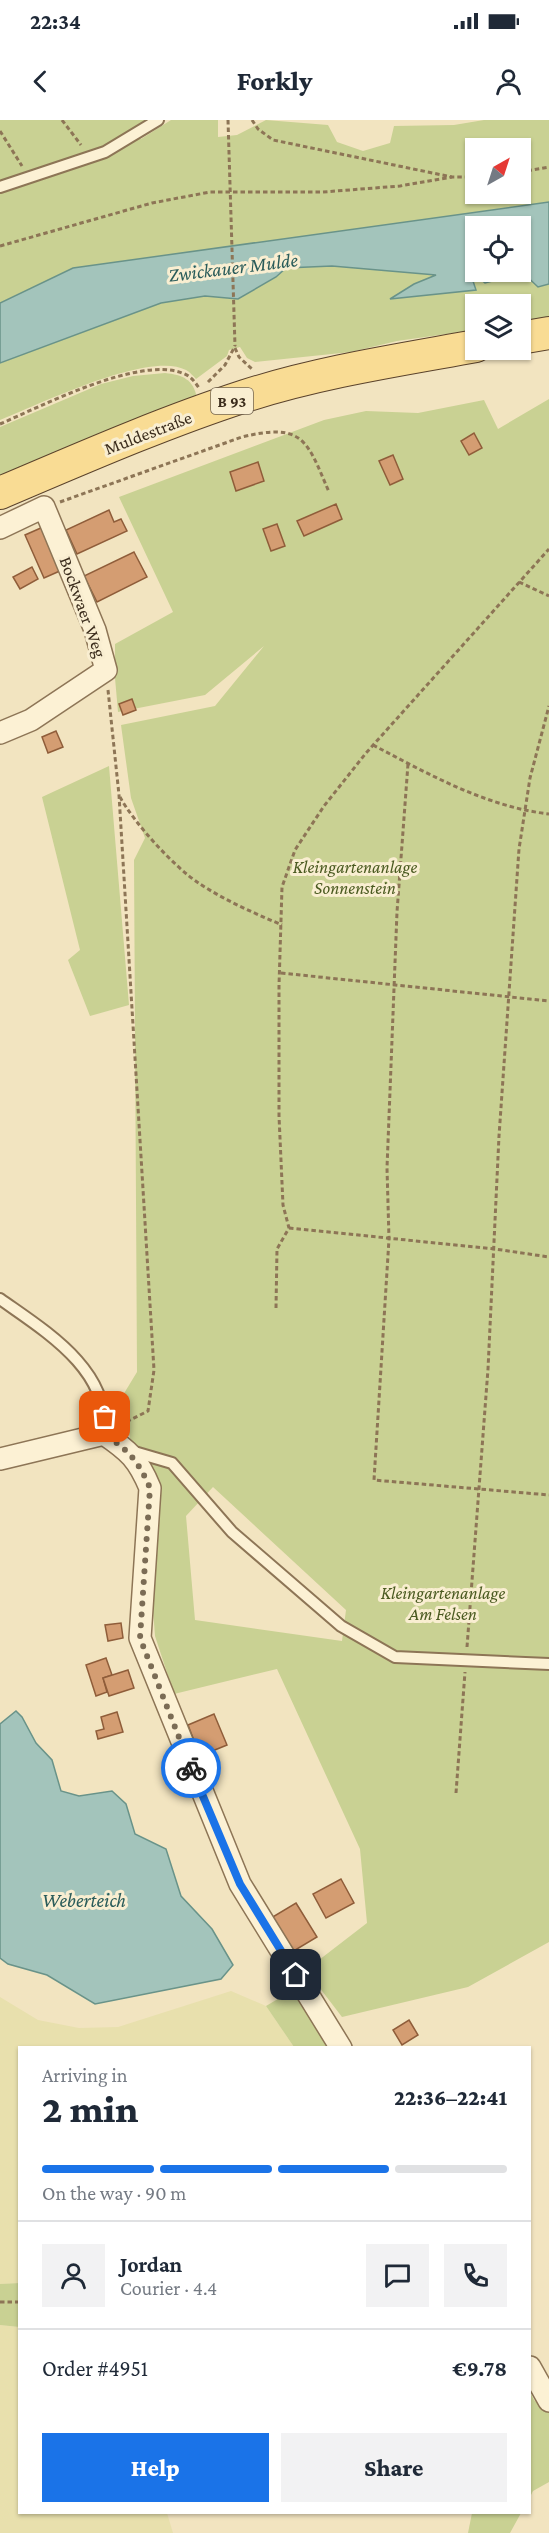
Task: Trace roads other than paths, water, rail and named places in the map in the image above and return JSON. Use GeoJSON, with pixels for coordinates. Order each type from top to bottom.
{"type":"FeatureCollection","features":[{"type":"Feature","properties":{"kind":"main road"},"geometry":{"type":"LineString","coordinates":[[531,336],[549,333]]}},
{"type":"Feature","properties":{"kind":"main road","name":"Muldestraße"},"geometry":{"type":"LineString","coordinates":[[0,493],[38,493],[89,455],[244,396],[278,386],[387,362],[465,348]]}},
{"type":"Feature","properties":{"kind":"street"},"geometry":{"type":"LineString","coordinates":[[0,528],[38,493]]}},
{"type":"Feature","properties":{"kind":"street","name":"Bockwaer Weg"},"geometry":{"type":"LineString","coordinates":[[0,734],[31,720],[106,670],[95,630],[38,493]]}},
{"type":"Feature","properties":{"kind":"street"},"geometry":{"type":"LineString","coordinates":[[0,1459],[104,1434],[129,1451],[144,1475],[150,1488],[140,1638],[240,1884],[340,2046]]}},
{"type":"Feature","properties":{"kind":"street"},"geometry":{"type":"LineString","coordinates":[[531,2369],[549,2401]]}},
{"type":"Feature","properties":{"kind":"lane"},"geometry":{"type":"LineString","coordinates":[[0,187],[105,152],[158,120]]}},
{"type":"Feature","properties":{"kind":"lane"},"geometry":{"type":"LineString","coordinates":[[0,1299],[65,1346],[97,1387],[105,1417],[104,1434]]}},
{"type":"Feature","properties":{"kind":"lane"},"geometry":{"type":"LineString","coordinates":[[129,1451],[172,1463],[232,1532],[341,1626],[395,1657],[549,1665]]}},
{"type":"Feature","properties":{"kind":"water","name":"Zwickauer Mulde"},"geometry":{"type":"Polygon","coordinates":[[[549,202],[549,284],[538,287],[531,280],[531,216],[465,216],[465,282],[473,282],[476,290],[390,299],[414,284],[436,275],[332,266],[286,268],[276,277],[238,299],[205,296],[161,303],[0,363],[0,303],[73,268],[549,202]]]}},
{"type":"Feature","properties":{"kind":"water","name":"Weberteich"},"geometry":{"type":"Polygon","coordinates":[[[16,1711],[22,1717],[36,1743],[52,1760],[61,1791],[79,1796],[112,1791],[126,1804],[135,1834],[166,1849],[181,1896],[212,1929],[233,1965],[221,1979],[95,2004],[47,1975],[8,1964],[0,1958],[0,1724],[16,1711]]]}},
{"type":"Feature","properties":{"kind":"park label","name":"Kleingartenanlage Sonnenstein"},"geometry":{"type":"Point","coordinates":[355,877]}},
{"type":"Feature","properties":{"kind":"park label","name":"Kleingartenanlage Am Felsen"},"geometry":{"type":"Point","coordinates":[443,1603]}}]}
